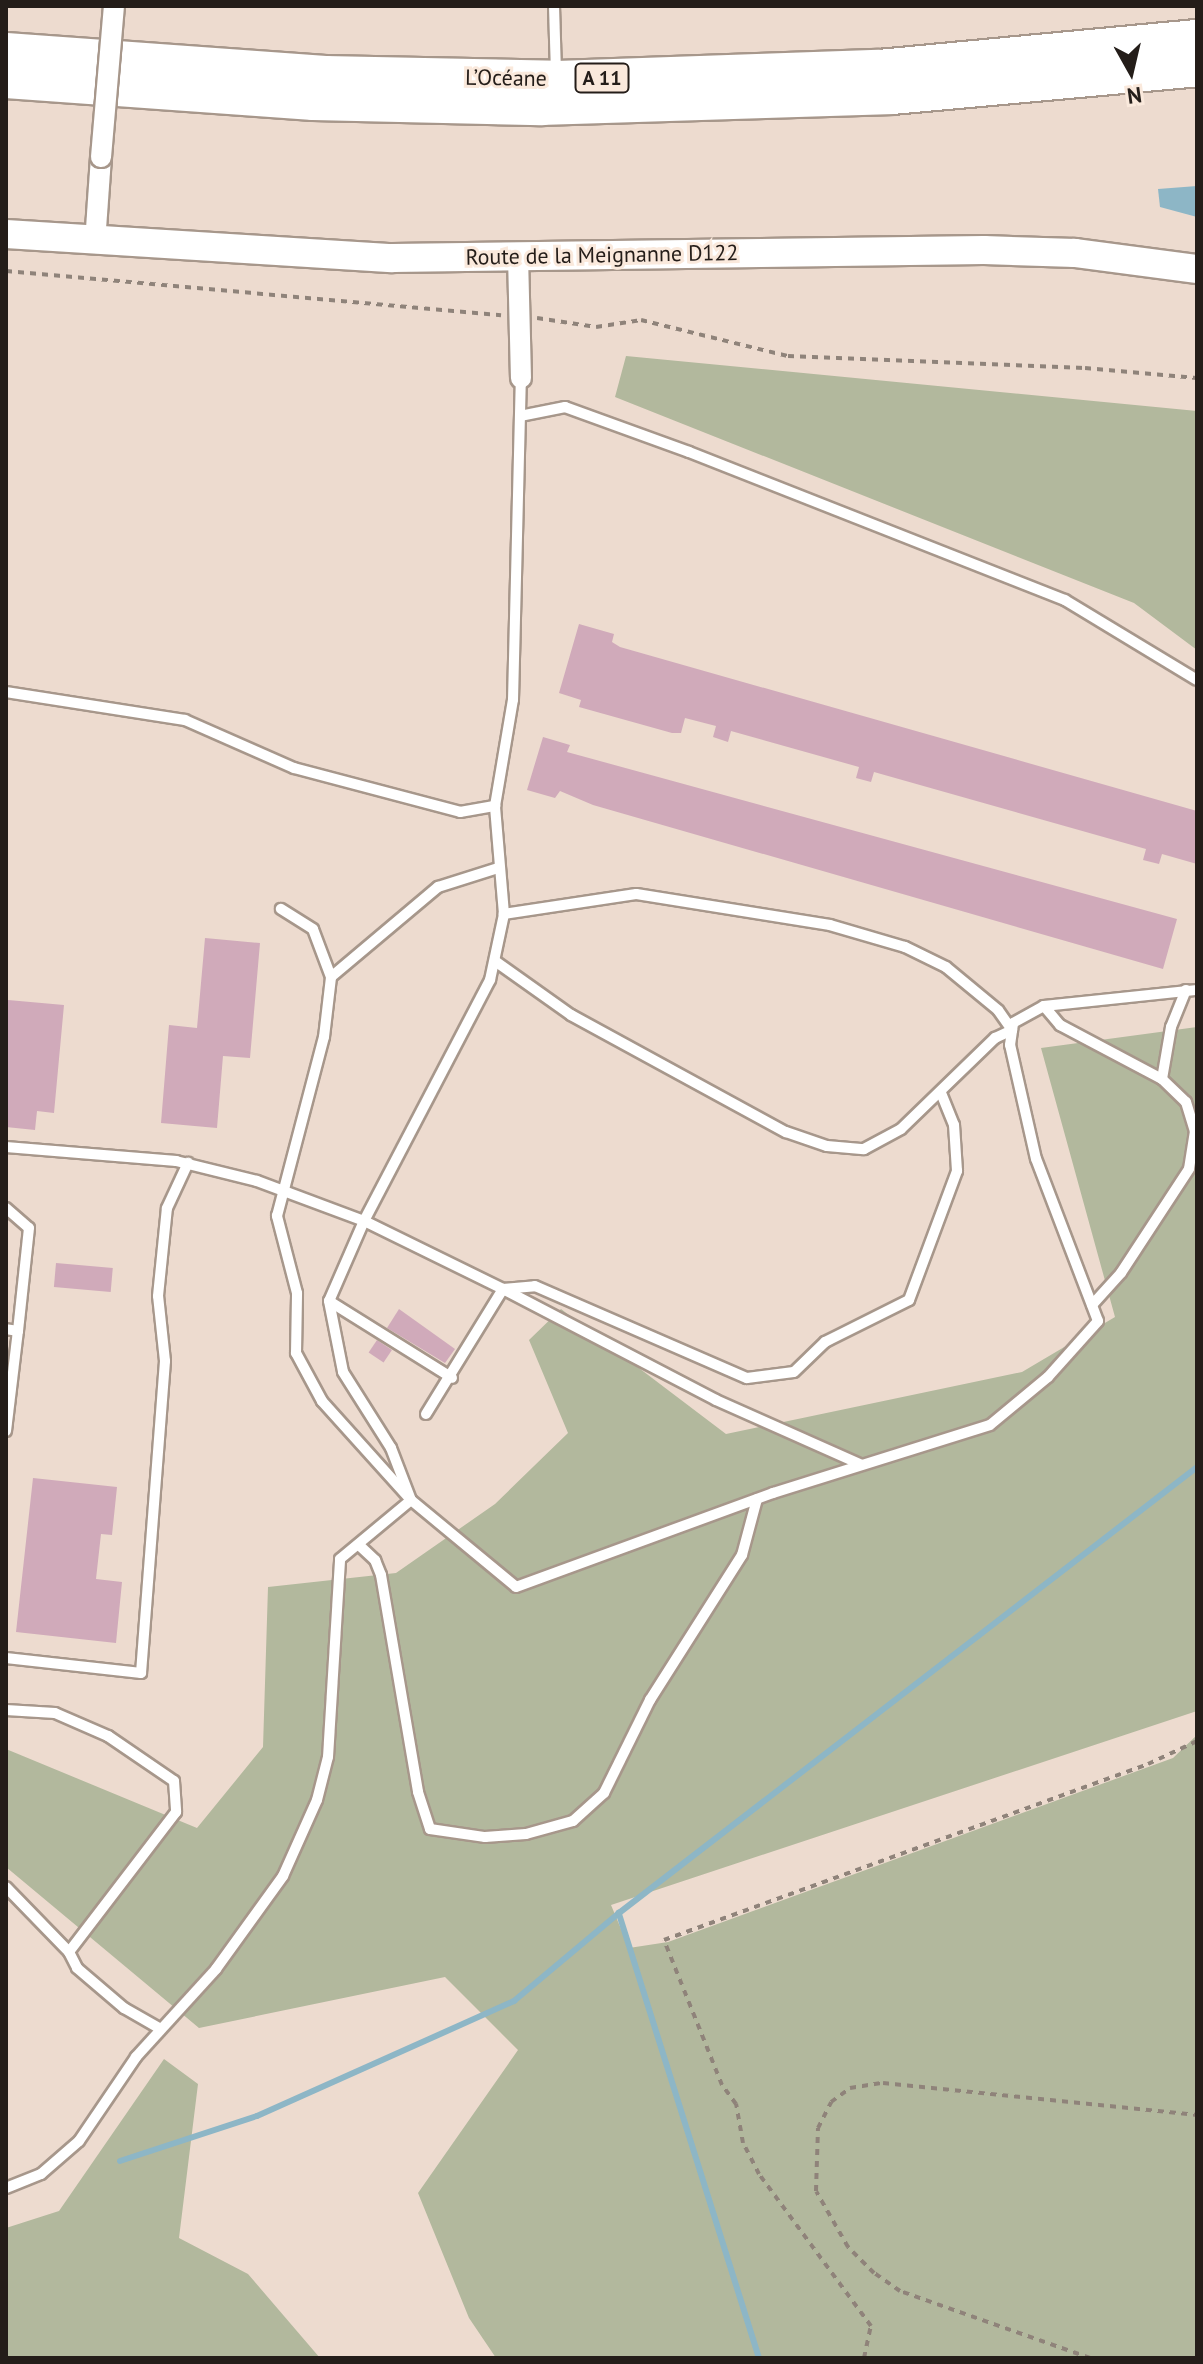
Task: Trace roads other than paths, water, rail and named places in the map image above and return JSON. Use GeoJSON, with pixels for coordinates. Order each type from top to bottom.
{"type":"FeatureCollection","features":[{"type":"Feature","properties":{"kind":"highway","name":"L’Océane"},"geometry":{"type":"LineString","coordinates":[[6,51],[293,73],[557,79],[879,68],[1197,38]]}},
{"type":"Feature","properties":{"kind":"highway","name":"L’Océane"},"geometry":{"type":"LineString","coordinates":[[6,80],[313,102],[557,107],[892,96],[1197,68]]}},
{"type":"Feature","properties":{"kind":"street"},"geometry":{"type":"LineString","coordinates":[[95,243],[114,6]]}},
{"type":"Feature","properties":{"kind":"street","name":"Route de la Meignanne D122"},"geometry":{"type":"LineString","coordinates":[[6,234],[95,243],[392,258],[984,250],[1075,253],[1197,269]]}},
{"type":"Feature","properties":{"kind":"street"},"geometry":{"type":"LineString","coordinates":[[518,256],[521,378]]}},
{"type":"Feature","properties":{"kind":"lane"},"geometry":{"type":"LineString","coordinates":[[554,6],[557,79]]}},
{"type":"Feature","properties":{"kind":"lane"},"geometry":{"type":"LineString","coordinates":[[411,1500],[391,1448],[343,1372],[329,1301],[364,1221],[495,961],[504,914],[495,806],[513,700],[521,378]]}},
{"type":"Feature","properties":{"kind":"lane"},"geometry":{"type":"LineString","coordinates":[[520,416],[565,407],[689,452],[1065,600],[1197,680]]}},
{"type":"Feature","properties":{"kind":"lane"},"geometry":{"type":"LineString","coordinates":[[6,692],[185,720],[294,768],[460,812],[495,806]]}},
{"type":"Feature","properties":{"kind":"lane"},"geometry":{"type":"LineString","coordinates":[[331,977],[438,887],[498,868]]}},
{"type":"Feature","properties":{"kind":"lane"},"geometry":{"type":"LineString","coordinates":[[504,914],[636,894],[830,925],[905,947],[946,967],[998,1010],[1012,1030]]}},
{"type":"Feature","properties":{"kind":"lane"},"geometry":{"type":"LineString","coordinates":[[281,909],[313,929],[331,977],[324,1037],[277,1226],[297,1293],[293,1338],[299,1364],[322,1401],[411,1500],[516,1587],[757,1499],[990,1425],[1048,1377],[1098,1321],[1036,1159],[1010,1045],[1012,1030],[1023,1014],[1044,1006],[1192,990]]}},
{"type":"Feature","properties":{"kind":"lane"},"geometry":{"type":"LineString","coordinates":[[495,961],[571,1015],[786,1132],[827,1146],[864,1149],[901,1129],[995,1038],[1012,1030]]}},
{"type":"Feature","properties":{"kind":"lane"},"geometry":{"type":"LineString","coordinates":[[1162,1079],[1171,1027],[1192,990]]}},
{"type":"Feature","properties":{"kind":"lane"},"geometry":{"type":"LineString","coordinates":[[1044,1006],[1080,1037],[1162,1079],[1186,1102],[1195,1131],[1189,1169],[1121,1273],[1092,1305]]}},
{"type":"Feature","properties":{"kind":"lane"},"geometry":{"type":"LineString","coordinates":[[503,1289],[535,1286],[737,1375],[768,1379],[794,1372],[825,1342],[909,1300],[957,1171],[954,1125],[941,1093]]}},
{"type":"Feature","properties":{"kind":"lane"},"geometry":{"type":"LineString","coordinates":[[6,1147],[188,1163],[284,1190],[364,1221],[716,1400],[860,1464]]}},
{"type":"Feature","properties":{"kind":"lane"},"geometry":{"type":"LineString","coordinates":[[6,1658],[141,1673],[165,1361],[158,1296],[167,1208],[188,1163]]}},
{"type":"Feature","properties":{"kind":"lane"},"geometry":{"type":"LineString","coordinates":[[6,1208],[29,1228],[6,1431]]}},
{"type":"Feature","properties":{"kind":"lane"},"geometry":{"type":"LineString","coordinates":[[426,1414],[452,1378],[503,1289]]}},
{"type":"Feature","properties":{"kind":"lane"},"geometry":{"type":"LineString","coordinates":[[329,1301],[452,1378]]}},
{"type":"Feature","properties":{"kind":"lane"},"geometry":{"type":"LineString","coordinates":[[6,1329],[18,1331]]}},
{"type":"Feature","properties":{"kind":"lane"},"geometry":{"type":"LineString","coordinates":[[360,1546],[375,1560],[381,1575],[418,1792],[430,1829],[485,1837],[526,1834],[573,1821],[604,1793],[650,1700],[742,1555],[757,1499]]}},
{"type":"Feature","properties":{"kind":"lane"},"geometry":{"type":"LineString","coordinates":[[6,2188],[61,2160],[159,2028],[216,1969],[283,1876],[317,1800],[328,1757],[340,1559],[360,1546],[411,1500]]}},
{"type":"Feature","properties":{"kind":"lane"},"geometry":{"type":"LineString","coordinates":[[6,1710],[55,1713],[108,1736],[174,1781],[176,1812],[69,1952]]}},
{"type":"Feature","properties":{"kind":"lane"},"geometry":{"type":"LineString","coordinates":[[6,1887],[69,1952],[77,1968],[103,1992],[159,2028]]}},
{"type":"Feature","properties":{"kind":"water"},"geometry":{"type":"Polygon","coordinates":[[[1197,186],[1197,217],[1160,207],[1158,189],[1197,186]]]}},
{"type":"Feature","properties":{"kind":"waterway"},"geometry":{"type":"LineString","coordinates":[[759,2358],[619,1913],[1197,1467]]}},
{"type":"Feature","properties":{"kind":"waterway"},"geometry":{"type":"LineString","coordinates":[[120,2161],[257,2116],[514,2001],[619,1913]]}}]}
